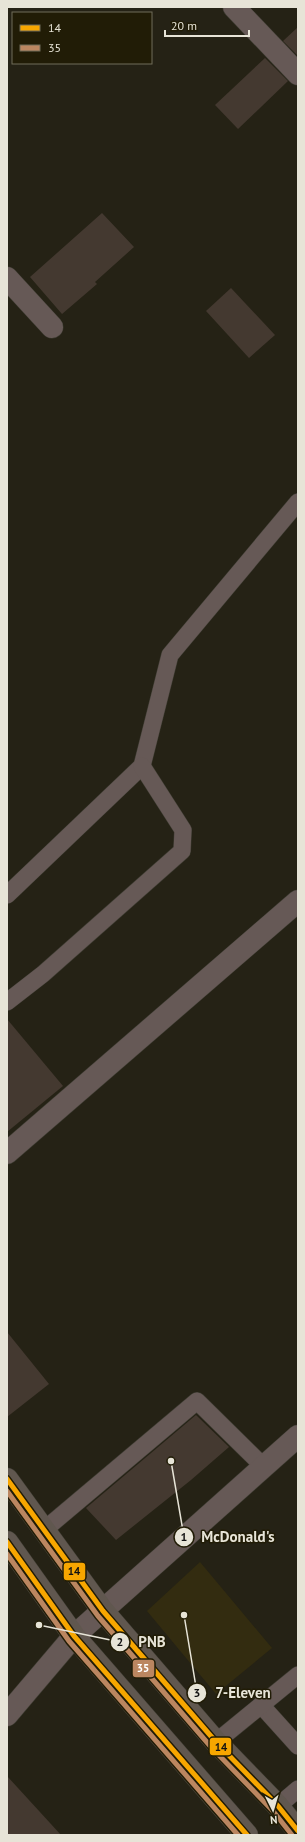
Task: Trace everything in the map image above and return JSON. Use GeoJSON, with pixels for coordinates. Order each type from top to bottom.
{"type":"FeatureCollection","features":[{"type":"Feature","properties":{"kind":"highway"},"geometry":{"type":"LineString","coordinates":[[7,1479],[103,1611],[216,1742],[278,1806],[298,1831]]}},
{"type":"Feature","properties":{"kind":"highway"},"geometry":{"type":"LineString","coordinates":[[7,1542],[74,1636],[247,1835]]}},
{"type":"Feature","properties":{"kind":"street"},"geometry":{"type":"LineString","coordinates":[[234,7],[298,74]]}},
{"type":"Feature","properties":{"kind":"street"},"geometry":{"type":"LineString","coordinates":[[7,278],[52,327]]}},
{"type":"Feature","properties":{"kind":"street"},"geometry":{"type":"LineString","coordinates":[[7,1153],[298,901]]}},
{"type":"Feature","properties":{"kind":"street"},"geometry":{"type":"LineString","coordinates":[[7,1715],[74,1636],[298,1436]]}},
{"type":"Feature","properties":{"kind":"lane"},"geometry":{"type":"LineString","coordinates":[[7,895],[142,766],[170,655],[298,502]]}},
{"type":"Feature","properties":{"kind":"lane"},"geometry":{"type":"LineString","coordinates":[[7,1002],[43,974],[182,852],[183,830],[142,766]]}},
{"type":"Feature","properties":{"kind":"lane"},"geometry":{"type":"LineString","coordinates":[[44,1530],[197,1402],[264,1467]]}},
{"type":"Feature","properties":{"kind":"lane"},"geometry":{"type":"LineString","coordinates":[[216,1742],[298,1675]]}},
{"type":"Feature","properties":{"kind":"lane"},"geometry":{"type":"LineString","coordinates":[[261,1706],[298,1746]]}},
{"type":"Feature","properties":{"kind":"lane"},"geometry":{"type":"LineString","coordinates":[[278,1806],[298,1789]]}},
{"type":"Feature","properties":{"kind":"shaded area"},"geometry":{"type":"Polygon","coordinates":[[[200,1562],[272,1648],[216,1694],[147,1611],[200,1562]]]}},
{"type":"Feature","properties":{"kind":"building"},"geometry":{"type":"Polygon","coordinates":[[[298,27],[298,56],[283,41],[298,27]]]}},
{"type":"Feature","properties":{"kind":"building"},"geometry":{"type":"Polygon","coordinates":[[[265,58],[288,81],[238,129],[215,105],[265,58]]]}},
{"type":"Feature","properties":{"kind":"building"},"geometry":{"type":"Polygon","coordinates":[[[102,213],[134,247],[95,282],[97,284],[62,314],[30,277],[102,213]]]}},
{"type":"Feature","properties":{"kind":"building"},"geometry":{"type":"Polygon","coordinates":[[[231,288],[275,335],[249,358],[206,311],[231,288]]]}},
{"type":"Feature","properties":{"kind":"building"},"geometry":{"type":"Polygon","coordinates":[[[7,1019],[63,1086],[7,1132],[7,1019]]]}},
{"type":"Feature","properties":{"kind":"building"},"geometry":{"type":"Polygon","coordinates":[[[7,1332],[49,1384],[7,1417],[7,1332]]]}},
{"type":"Feature","properties":{"kind":"building"},"geometry":{"type":"Polygon","coordinates":[[[196,1415],[229,1447],[191,1480],[116,1540],[86,1508],[196,1415]]]}},
{"type":"Feature","properties":{"kind":"building"},"geometry":{"type":"Polygon","coordinates":[[[7,1776],[61,1835],[7,1835],[7,1776]]]}},
{"type":"Feature","properties":{"kind":"transit line","name":"14"},"geometry":{"type":"LineString","coordinates":[[7,1479],[103,1611],[216,1742],[278,1806],[298,1831]]}},
{"type":"Feature","properties":{"kind":"transit line","name":"35"},"geometry":{"type":"LineString","coordinates":[[7,1491],[98,1616],[211,1747],[273,1811],[292,1835]]}},
{"type":"Feature","properties":{"kind":"transit line","name":"14"},"geometry":{"type":"LineString","coordinates":[[7,1542],[74,1636],[247,1835]]}},
{"type":"Feature","properties":{"kind":"transit line","name":"35"},"geometry":{"type":"LineString","coordinates":[[7,1554],[69,1641],[238,1835]]}},
{"type":"Feature","properties":{"kind":"place","name":"McDonald's"},"geometry":{"type":"Point","coordinates":[171,1461]}},
{"type":"Feature","properties":{"kind":"place","name":"7-Eleven"},"geometry":{"type":"Point","coordinates":[184,1615]}},
{"type":"Feature","properties":{"kind":"place","name":"PNB"},"geometry":{"type":"Point","coordinates":[39,1625]}}]}
